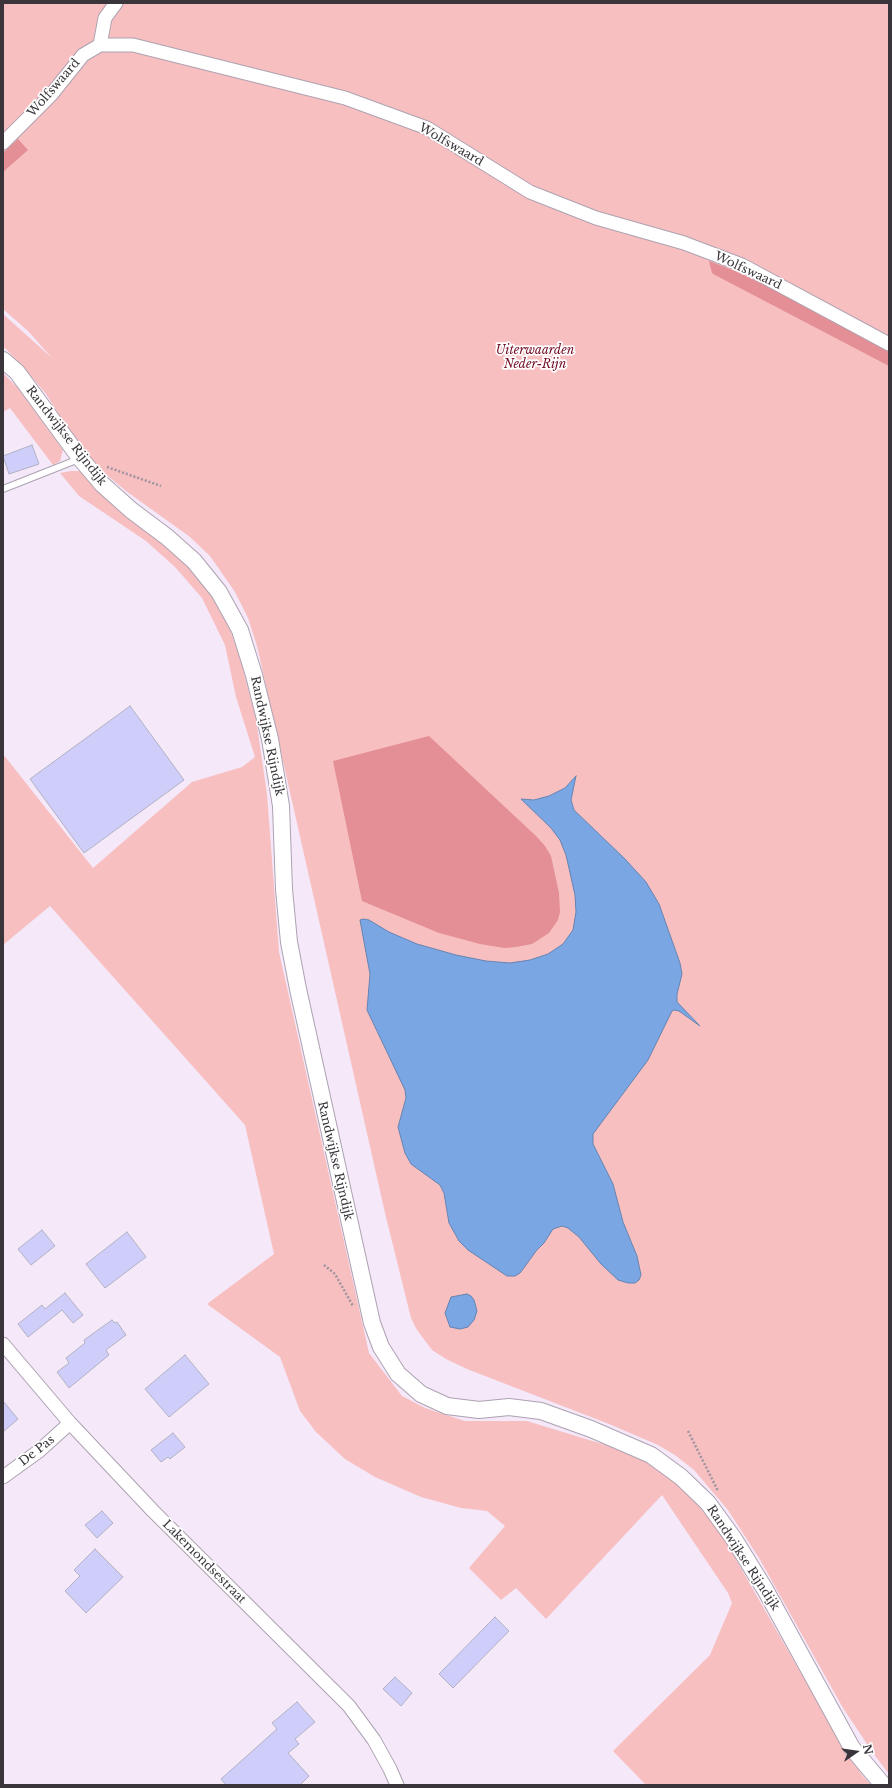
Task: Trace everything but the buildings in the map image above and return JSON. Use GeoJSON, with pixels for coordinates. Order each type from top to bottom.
{"type":"FeatureCollection","features":[{"type":"Feature","properties":{"kind":"street"},"geometry":{"type":"LineString","coordinates":[[100,45],[105,18],[116,3]]}},
{"type":"Feature","properties":{"kind":"street","name":"Wolfswaard"},"geometry":{"type":"LineString","coordinates":[[3,143],[50,95],[83,55],[100,45],[133,45],[345,98],[427,128],[530,192],[596,218],[684,243],[742,265],[889,344]]}},
{"type":"Feature","properties":{"kind":"street","name":"Randwijkse Rijndijk"},"geometry":{"type":"LineString","coordinates":[[3,360],[17,372],[80,458],[102,484],[131,510],[167,537],[194,561],[219,592],[240,630],[254,675],[270,740],[281,806],[284,889],[289,942],[298,989],[372,1323],[381,1347],[398,1374],[421,1394],[447,1406],[479,1410],[509,1407],[541,1411],[591,1429],[651,1455],[681,1477],[708,1503],[734,1539],[766,1591],[852,1748],[883,1785]]}},
{"type":"Feature","properties":{"kind":"street","name":"Lakemondsestraat"},"geometry":{"type":"LineString","coordinates":[[3,1344],[70,1423],[153,1511],[349,1706],[374,1740],[397,1785]]}},
{"type":"Feature","properties":{"kind":"street","name":"De Pas"},"geometry":{"type":"LineString","coordinates":[[3,1477],[39,1451],[70,1423]]}},
{"type":"Feature","properties":{"kind":"lane"},"geometry":{"type":"LineString","coordinates":[[3,489],[80,458]]}},
{"type":"Feature","properties":{"kind":"path"},"geometry":{"type":"LineString","coordinates":[[104,466],[161,486]]}},
{"type":"Feature","properties":{"kind":"path"},"geometry":{"type":"LineString","coordinates":[[324,1265],[335,1274],[354,1309]]}},
{"type":"Feature","properties":{"kind":"path"},"geometry":{"type":"LineString","coordinates":[[688,1431],[720,1496]]}},
{"type":"Feature","properties":{"kind":"green space","name":"Uiterwaarden Neder-Rijn"},"geometry":{"type":"Polygon","coordinates":[[[3,3],[889,3],[889,1774],[843,1708],[759,1558],[728,1510],[694,1470],[675,1455],[658,1445],[609,1424],[467,1369],[446,1359],[432,1350],[417,1330],[411,1318],[385,1213],[257,646],[248,618],[235,592],[210,556],[190,537],[126,491],[97,467],[75,440],[46,394],[3,346],[3,314],[52,358],[28,331],[3,309],[3,3]]]}},
{"type":"Feature","properties":{"kind":"green space"},"geometry":{"type":"Polygon","coordinates":[[[3,373],[18,388],[63,450],[60,461],[53,465],[10,408],[3,412],[3,373]]]}},
{"type":"Feature","properties":{"kind":"green space"},"geometry":{"type":"Polygon","coordinates":[[[80,471],[109,502],[169,548],[202,579],[226,619],[239,654],[256,719],[267,794],[279,952],[369,1353],[402,1396],[425,1408],[465,1421],[527,1421],[625,1451],[652,1464],[676,1483],[692,1498],[709,1518],[726,1542],[843,1747],[862,1775],[871,1785],[646,1785],[613,1751],[710,1655],[732,1603],[728,1593],[662,1495],[546,1619],[516,1588],[501,1600],[469,1568],[505,1526],[487,1511],[461,1508],[421,1497],[375,1477],[345,1459],[316,1432],[300,1411],[280,1357],[207,1304],[274,1254],[245,1125],[50,906],[3,945],[3,754],[93,868],[192,782],[242,767],[255,757],[236,697],[225,645],[202,598],[175,567],[146,541],[79,496],[60,473],[80,471]]]}},
{"type":"Feature","properties":{"kind":"shaded area"},"geometry":{"type":"Polygon","coordinates":[[[18,139],[28,150],[3,172],[3,153],[18,139]]]}},
{"type":"Feature","properties":{"kind":"shaded area"},"geometry":{"type":"Polygon","coordinates":[[[709,261],[735,271],[784,294],[889,352],[889,366],[715,275],[712,273],[709,261]]]}},
{"type":"Feature","properties":{"kind":"shaded area"},"geometry":{"type":"Polygon","coordinates":[[[429,736],[536,836],[551,856],[559,893],[560,912],[558,920],[549,933],[532,944],[504,948],[480,944],[439,933],[362,901],[333,761],[429,736]]]}},
{"type":"Feature","properties":{"kind":"water"},"geometry":{"type":"Polygon","coordinates":[[[576,776],[571,800],[574,810],[625,859],[646,882],[659,904],[680,963],[682,974],[677,994],[677,1002],[700,1026],[679,1011],[672,1011],[648,1060],[593,1134],[593,1144],[613,1184],[623,1222],[637,1256],[641,1275],[639,1280],[635,1283],[628,1283],[618,1280],[601,1264],[579,1237],[568,1228],[562,1226],[553,1229],[544,1243],[536,1251],[520,1273],[515,1276],[507,1276],[468,1250],[459,1241],[449,1223],[444,1193],[440,1185],[411,1164],[405,1153],[398,1127],[406,1098],[405,1090],[367,1010],[370,974],[360,920],[369,920],[389,932],[417,944],[456,955],[486,961],[510,963],[530,960],[548,954],[563,944],[573,930],[576,912],[575,895],[566,855],[560,840],[551,828],[521,799],[534,800],[549,796],[565,788],[576,776]]]}},
{"type":"Feature","properties":{"kind":"water"},"geometry":{"type":"Polygon","coordinates":[[[467,1294],[474,1300],[477,1311],[474,1320],[468,1327],[460,1329],[450,1327],[445,1313],[451,1297],[467,1294]]]}}]}
